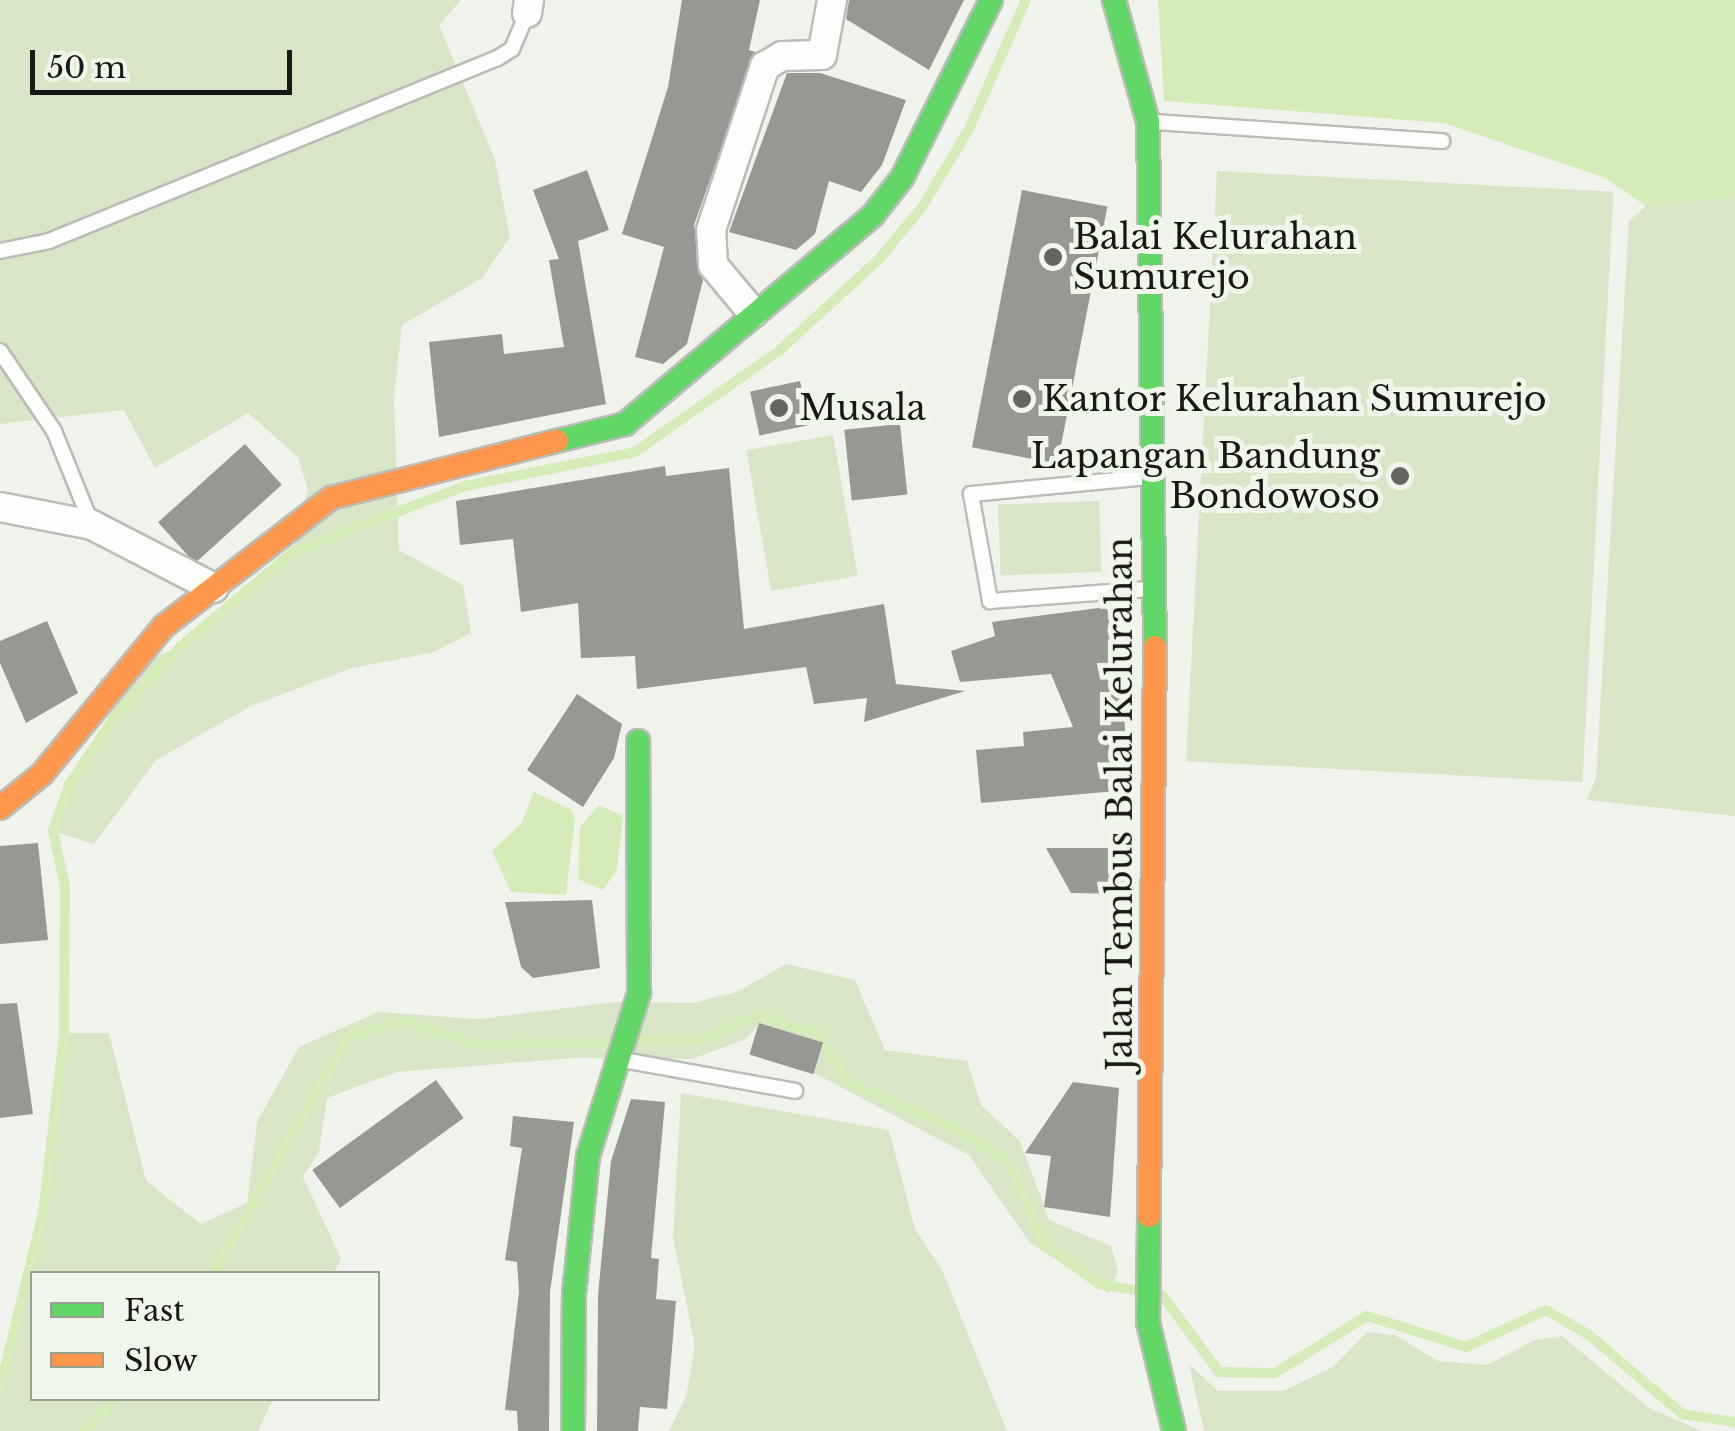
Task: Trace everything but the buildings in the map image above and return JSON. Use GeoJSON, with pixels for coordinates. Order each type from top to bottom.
{"type":"FeatureCollection","features":[{"type":"Feature","properties":{"kind":"street"},"geometry":{"type":"LineString","coordinates":[[754,313],[713,265],[710,230],[764,66],[782,56],[822,55],[832,0]]}},
{"type":"Feature","properties":{"kind":"street"},"geometry":{"type":"LineString","coordinates":[[0,808],[42,774],[164,626],[331,498],[625,424],[754,313],[822,263],[902,178],[991,0]]}},
{"type":"Feature","properties":{"kind":"street","name":"Jalan Tembus Balai Kelurahan"},"geometry":{"type":"LineString","coordinates":[[1114,0],[1148,122],[1156,476],[1152,1271],[1148,1322],[1174,1431]]}},
{"type":"Feature","properties":{"kind":"street"},"geometry":{"type":"LineString","coordinates":[[0,507],[92,525],[214,588]]}},
{"type":"Feature","properties":{"kind":"street"},"geometry":{"type":"LineString","coordinates":[[573,1431],[574,1294],[588,1156],[622,1060],[639,993],[638,741]]}},
{"type":"Feature","properties":{"kind":"lane"},"geometry":{"type":"LineString","coordinates":[[0,251],[49,240],[496,59],[512,49],[528,7]]}},
{"type":"Feature","properties":{"kind":"lane"},"geometry":{"type":"LineString","coordinates":[[1148,122],[1442,141]]}},
{"type":"Feature","properties":{"kind":"lane"},"geometry":{"type":"LineString","coordinates":[[0,351],[54,431],[92,525]]}},
{"type":"Feature","properties":{"kind":"lane"},"geometry":{"type":"LineString","coordinates":[[1156,476],[971,494],[990,601],[1156,588]]}},
{"type":"Feature","properties":{"kind":"lane"},"geometry":{"type":"LineString","coordinates":[[622,1060],[795,1092]]}},
{"type":"Feature","properties":{"kind":"shaded area"},"geometry":{"type":"Polygon","coordinates":[[[0,0],[461,0],[439,25],[495,160],[510,237],[482,278],[402,325],[394,398],[399,550],[463,585],[471,633],[431,653],[352,668],[251,706],[156,760],[94,844],[53,831],[69,785],[113,719],[99,679],[180,647],[223,617],[293,552],[308,490],[298,457],[248,413],[155,468],[124,410],[0,424],[0,0]]]}},
{"type":"Feature","properties":{"kind":"shaded area"},"geometry":{"type":"Polygon","coordinates":[[[1158,0],[1735,0],[1735,197],[1646,206],[1605,178],[1444,123],[1164,101],[1158,0]]]}},
{"type":"Feature","properties":{"kind":"shaded area","name":"Lapangan Bandung Bondowoso"},"geometry":{"type":"Polygon","coordinates":[[[1217,171],[1613,192],[1583,782],[1186,761],[1217,171]]]}},
{"type":"Feature","properties":{"kind":"shaded area"},"geometry":{"type":"Polygon","coordinates":[[[1709,196],[1735,197],[1735,816],[1587,800],[1596,778],[1629,221],[1646,206],[1709,196]]]}},
{"type":"Feature","properties":{"kind":"shaded area"},"geometry":{"type":"Polygon","coordinates":[[[833,435],[858,576],[771,591],[746,450],[833,435]]]}},
{"type":"Feature","properties":{"kind":"shaded area"},"geometry":{"type":"Polygon","coordinates":[[[1099,501],[1101,572],[1001,575],[998,505],[1099,501]]]}},
{"type":"Feature","properties":{"kind":"shaded area"},"geometry":{"type":"Polygon","coordinates":[[[534,792],[570,809],[575,819],[566,895],[511,892],[492,851],[521,824],[534,792]]]}},
{"type":"Feature","properties":{"kind":"shaded area"},"geometry":{"type":"Polygon","coordinates":[[[599,805],[623,816],[617,870],[603,890],[578,879],[580,827],[599,805]]]}},
{"type":"Feature","properties":{"kind":"shaded area"},"geometry":{"type":"Polygon","coordinates":[[[786,964],[855,980],[885,1050],[967,1061],[981,1105],[1020,1141],[1049,1220],[1111,1246],[1118,1271],[1109,1293],[1030,1243],[969,1155],[814,1073],[822,1042],[760,1024],[744,1040],[692,1059],[575,1058],[397,1072],[327,1098],[319,1152],[303,1177],[341,1259],[335,1271],[30,1271],[30,1401],[272,1401],[258,1431],[0,1431],[0,1388],[46,1196],[64,1033],[109,1033],[146,1181],[201,1224],[247,1203],[257,1122],[299,1047],[378,1012],[478,1019],[615,1002],[693,1003],[739,991],[786,964]]]}},
{"type":"Feature","properties":{"kind":"shaded area"},"geometry":{"type":"Polygon","coordinates":[[[681,1093],[889,1130],[915,1229],[942,1270],[1007,1431],[669,1431],[686,1396],[695,1346],[673,1237],[681,1093]]]}},
{"type":"Feature","properties":{"kind":"shaded area"},"geometry":{"type":"Polygon","coordinates":[[[1367,1332],[1395,1335],[1438,1361],[1487,1365],[1535,1340],[1562,1336],[1649,1408],[1702,1431],[1204,1431],[1189,1364],[1218,1391],[1283,1391],[1333,1367],[1367,1332]]]}},
{"type":"Feature","properties":{"kind":"waterway"},"geometry":{"type":"LineString","coordinates":[[0,1388],[43,1213],[64,1033],[65,887],[53,831],[69,785],[113,719],[180,647],[293,552],[465,486],[635,452],[780,350],[880,258],[922,207],[969,129],[1026,0]]}},
{"type":"Feature","properties":{"kind":"waterway"},"geometry":{"type":"LineString","coordinates":[[635,1041],[704,1039],[760,1015],[818,1034],[850,1084],[953,1127],[1010,1163],[1044,1244],[1099,1284],[1140,1291]]}},
{"type":"Feature","properties":{"kind":"waterway"},"geometry":{"type":"LineString","coordinates":[[215,1271],[349,1036],[405,1021],[477,1045],[613,1042]]}},
{"type":"Feature","properties":{"kind":"waterway"},"geometry":{"type":"LineString","coordinates":[[1162,1295],[1219,1372],[1275,1373],[1367,1316],[1466,1347],[1546,1310],[1589,1335],[1682,1414],[1735,1422]]}},
{"type":"Feature","properties":{"kind":"waterway"},"geometry":{"type":"LineString","coordinates":[[85,1431],[112,1401]]}},
{"type":"Feature","properties":{"kind":"traffic: fast"},"geometry":{"type":"LineString","coordinates":[[557,441],[625,424],[873,215],[902,178],[991,0]]}},
{"type":"Feature","properties":{"kind":"traffic: fast"},"geometry":{"type":"LineString","coordinates":[[1114,0],[1148,122],[1155,647]]}},
{"type":"Feature","properties":{"kind":"traffic: fast"},"geometry":{"type":"LineString","coordinates":[[573,1431],[574,1294],[588,1156],[639,993],[638,741]]}},
{"type":"Feature","properties":{"kind":"traffic: fast"},"geometry":{"type":"LineString","coordinates":[[1149,1216],[1148,1322],[1174,1431]]}},
{"type":"Feature","properties":{"kind":"traffic: slow"},"geometry":{"type":"LineString","coordinates":[[0,808],[42,774],[164,626],[331,498],[557,441]]}},
{"type":"Feature","properties":{"kind":"traffic: slow"},"geometry":{"type":"LineString","coordinates":[[1149,1216],[1155,647]]}},
{"type":"Feature","properties":{"kind":"place","name":"Balai Kelurahan Sumurejo"},"geometry":{"type":"Point","coordinates":[1053,257]}},
{"type":"Feature","properties":{"kind":"place","name":"Kantor Kelurahan Sumurejo"},"geometry":{"type":"Point","coordinates":[1022,399]}},
{"type":"Feature","properties":{"kind":"place","name":"Musala"},"geometry":{"type":"Point","coordinates":[779,408]}},
{"type":"Feature","properties":{"kind":"place","name":"Lapangan Bandung Bondowoso"},"geometry":{"type":"Point","coordinates":[1400,476]}}]}
